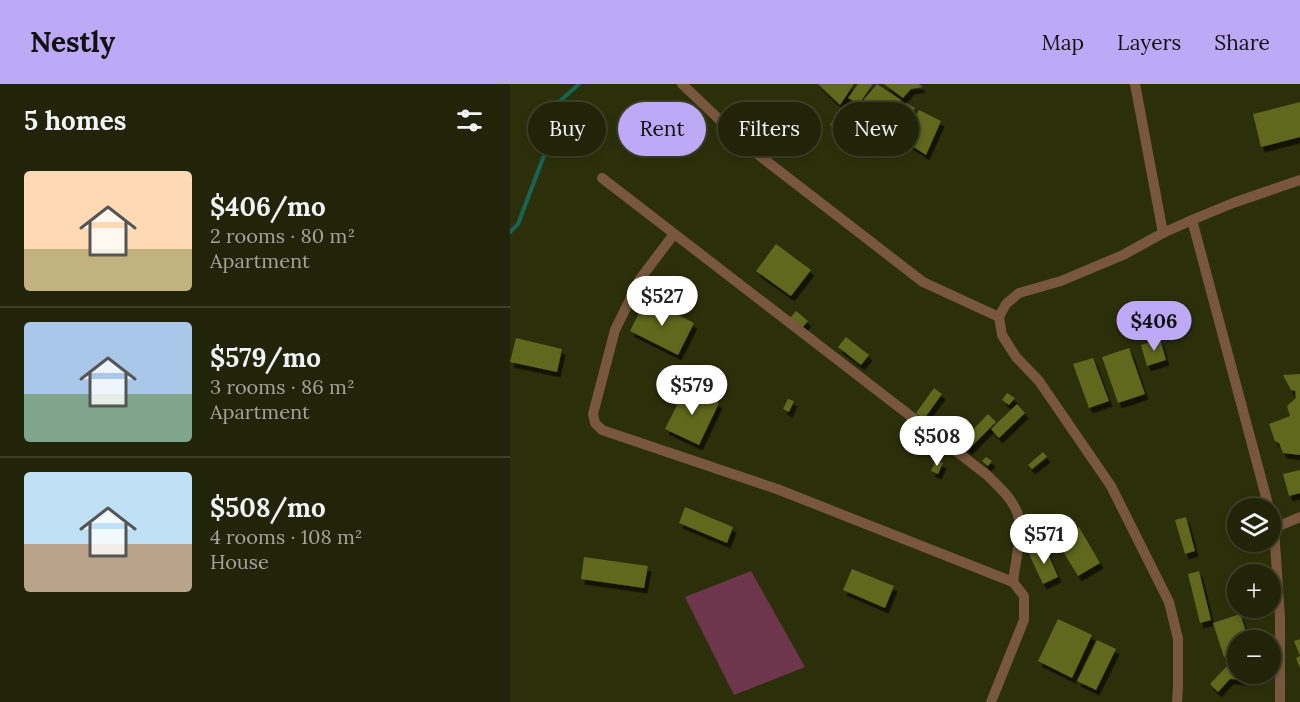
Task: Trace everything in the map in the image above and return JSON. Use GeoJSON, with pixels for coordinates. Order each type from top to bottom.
{"type":"FeatureCollection","features":[{"type":"Feature","properties":{"kind":"street"},"geometry":{"type":"LineString","coordinates":[[682,84],[747,146],[923,282],[999,317]]}},
{"type":"Feature","properties":{"kind":"street"},"geometry":{"type":"LineString","coordinates":[[1135,84],[1163,233]]}},
{"type":"Feature","properties":{"kind":"street"},"geometry":{"type":"LineString","coordinates":[[602,178],[987,475],[1007,495],[1017,513],[1020,532],[1013,582]]}},
{"type":"Feature","properties":{"kind":"street"},"geometry":{"type":"LineString","coordinates":[[1177,702],[1178,639],[1169,602],[1111,486],[1039,381],[1016,357],[1002,335],[999,317],[1006,304],[1019,293],[1061,281],[1123,255],[1192,220],[1300,180]]}},
{"type":"Feature","properties":{"kind":"street"},"geometry":{"type":"LineString","coordinates":[[1192,220],[1266,498]]}},
{"type":"Feature","properties":{"kind":"street"},"geometry":{"type":"LineString","coordinates":[[674,234],[640,279],[615,330],[593,414],[595,423],[602,430],[777,489],[1013,582],[1024,596],[1024,620],[991,702]]}},
{"type":"Feature","properties":{"kind":"street"},"geometry":{"type":"LineString","coordinates":[[1281,525],[1300,517]]}},
{"type":"Feature","properties":{"kind":"street"},"geometry":{"type":"LineString","coordinates":[[1276,552],[1281,618],[1280,702]]}},
{"type":"Feature","properties":{"kind":"shaded area"},"geometry":{"type":"Polygon","coordinates":[[[751,571],[805,667],[734,695],[685,597],[751,571]]]}},
{"type":"Feature","properties":{"kind":"building"},"geometry":{"type":"Polygon","coordinates":[[[818,84],[854,84],[842,102],[837,102],[818,84]]]}},
{"type":"Feature","properties":{"kind":"building"},"geometry":{"type":"Polygon","coordinates":[[[858,84],[873,84],[860,102],[848,98],[858,84]]]}},
{"type":"Feature","properties":{"kind":"building"},"geometry":{"type":"Polygon","coordinates":[[[877,84],[901,100],[900,102],[862,102],[877,84]]]}},
{"type":"Feature","properties":{"kind":"building"},"geometry":{"type":"Polygon","coordinates":[[[884,84],[919,84],[923,87],[911,89],[903,98],[884,84]]]}},
{"type":"Feature","properties":{"kind":"building"},"geometry":{"type":"Polygon","coordinates":[[[1300,102],[1300,137],[1261,147],[1253,114],[1300,102]]]}},
{"type":"Feature","properties":{"kind":"building"},"geometry":{"type":"Polygon","coordinates":[[[919,110],[941,121],[926,155],[919,150],[919,110]]]}},
{"type":"Feature","properties":{"kind":"building"},"geometry":{"type":"Polygon","coordinates":[[[776,244],[811,270],[791,296],[756,271],[776,244]]]}},
{"type":"Feature","properties":{"kind":"building"},"geometry":{"type":"Polygon","coordinates":[[[646,299],[694,323],[678,355],[630,331],[646,299]]]}},
{"type":"Feature","properties":{"kind":"building"},"geometry":{"type":"Polygon","coordinates":[[[796,311],[808,321],[802,328],[790,318],[796,311]]]}},
{"type":"Feature","properties":{"kind":"building"},"geometry":{"type":"Polygon","coordinates":[[[846,337],[869,355],[861,365],[838,347],[846,337]]]}},
{"type":"Feature","properties":{"kind":"building"},"geometry":{"type":"Polygon","coordinates":[[[516,338],[562,349],[557,372],[510,362],[516,338]]]}},
{"type":"Feature","properties":{"kind":"building"},"geometry":{"type":"Polygon","coordinates":[[[1160,339],[1166,360],[1147,366],[1141,345],[1160,339]]]}},
{"type":"Feature","properties":{"kind":"building"},"geometry":{"type":"Polygon","coordinates":[[[1129,348],[1145,394],[1118,403],[1102,357],[1129,348]]]}},
{"type":"Feature","properties":{"kind":"building"},"geometry":{"type":"Polygon","coordinates":[[[1093,358],[1109,401],[1089,408],[1073,364],[1093,358]]]}},
{"type":"Feature","properties":{"kind":"building"},"geometry":{"type":"Polygon","coordinates":[[[1300,374],[1300,455],[1283,453],[1279,443],[1275,441],[1269,424],[1290,416],[1287,406],[1296,398],[1295,391],[1291,390],[1283,375],[1300,374]]]}},
{"type":"Feature","properties":{"kind":"building"},"geometry":{"type":"Polygon","coordinates":[[[686,387],[719,403],[699,445],[665,429],[686,387]]]}},
{"type":"Feature","properties":{"kind":"building"},"geometry":{"type":"Polygon","coordinates":[[[934,388],[942,394],[924,419],[916,413],[934,388]]]}},
{"type":"Feature","properties":{"kind":"building"},"geometry":{"type":"Polygon","coordinates":[[[1007,393],[1015,398],[1009,405],[1002,400],[1007,393]]]}},
{"type":"Feature","properties":{"kind":"building"},"geometry":{"type":"Polygon","coordinates":[[[788,399],[794,401],[789,412],[783,409],[788,399]]]}},
{"type":"Feature","properties":{"kind":"building"},"geometry":{"type":"Polygon","coordinates":[[[1017,404],[1025,413],[999,438],[991,429],[1017,404]]]}},
{"type":"Feature","properties":{"kind":"building"},"geometry":{"type":"Polygon","coordinates":[[[988,414],[996,422],[968,450],[961,442],[988,414]]]}},
{"type":"Feature","properties":{"kind":"building"},"geometry":{"type":"Polygon","coordinates":[[[1043,452],[1047,457],[1032,469],[1028,465],[1043,452]]]}},
{"type":"Feature","properties":{"kind":"building"},"geometry":{"type":"Polygon","coordinates":[[[986,457],[992,461],[988,466],[982,461],[986,457]]]}},
{"type":"Feature","properties":{"kind":"building"},"geometry":{"type":"Polygon","coordinates":[[[936,460],[943,463],[938,474],[931,471],[936,460]]]}},
{"type":"Feature","properties":{"kind":"building"},"geometry":{"type":"Polygon","coordinates":[[[1300,470],[1300,493],[1289,496],[1283,474],[1300,470]]]}},
{"type":"Feature","properties":{"kind":"building"},"geometry":{"type":"Polygon","coordinates":[[[685,507],[733,527],[727,543],[679,523],[685,507]]]}},
{"type":"Feature","properties":{"kind":"building"},"geometry":{"type":"Polygon","coordinates":[[[1186,517],[1195,551],[1185,554],[1175,520],[1186,517]]]}},
{"type":"Feature","properties":{"kind":"building"},"geometry":{"type":"Polygon","coordinates":[[[1079,527],[1100,563],[1078,576],[1056,540],[1079,527]]]}},
{"type":"Feature","properties":{"kind":"building"},"geometry":{"type":"Polygon","coordinates":[[[1045,547],[1058,577],[1043,584],[1029,554],[1045,547]]]}},
{"type":"Feature","properties":{"kind":"building"},"geometry":{"type":"Polygon","coordinates":[[[584,557],[648,566],[644,588],[581,579],[584,557]]]}},
{"type":"Feature","properties":{"kind":"building"},"geometry":{"type":"Polygon","coordinates":[[[852,569],[894,586],[885,608],[843,590],[852,569]]]}},
{"type":"Feature","properties":{"kind":"building"},"geometry":{"type":"Polygon","coordinates":[[[1199,571],[1211,620],[1200,623],[1188,574],[1199,571]]]}},
{"type":"Feature","properties":{"kind":"building"},"geometry":{"type":"Polygon","coordinates":[[[1228,618],[1241,618],[1246,630],[1227,630],[1227,656],[1224,657],[1213,623],[1228,618]]]}},
{"type":"Feature","properties":{"kind":"building"},"geometry":{"type":"Polygon","coordinates":[[[1058,619],[1092,635],[1072,678],[1038,661],[1058,619]]]}},
{"type":"Feature","properties":{"kind":"building"},"geometry":{"type":"Polygon","coordinates":[[[1300,639],[1300,656],[1294,641],[1300,639]]]}},
{"type":"Feature","properties":{"kind":"building"},"geometry":{"type":"Polygon","coordinates":[[[1097,640],[1116,649],[1096,690],[1077,681],[1097,640]]]}},
{"type":"Feature","properties":{"kind":"building"},"geometry":{"type":"Polygon","coordinates":[[[1300,656],[1300,668],[1296,658],[1300,656]]]}},
{"type":"Feature","properties":{"kind":"building"},"geometry":{"type":"Polygon","coordinates":[[[1227,667],[1227,682],[1218,692],[1210,684],[1227,667]]]}},
{"type":"Feature","properties":{"kind":"waterway"},"geometry":{"type":"LineString","coordinates":[[510,232],[518,224],[553,132],[560,101],[579,84]]}}]}
